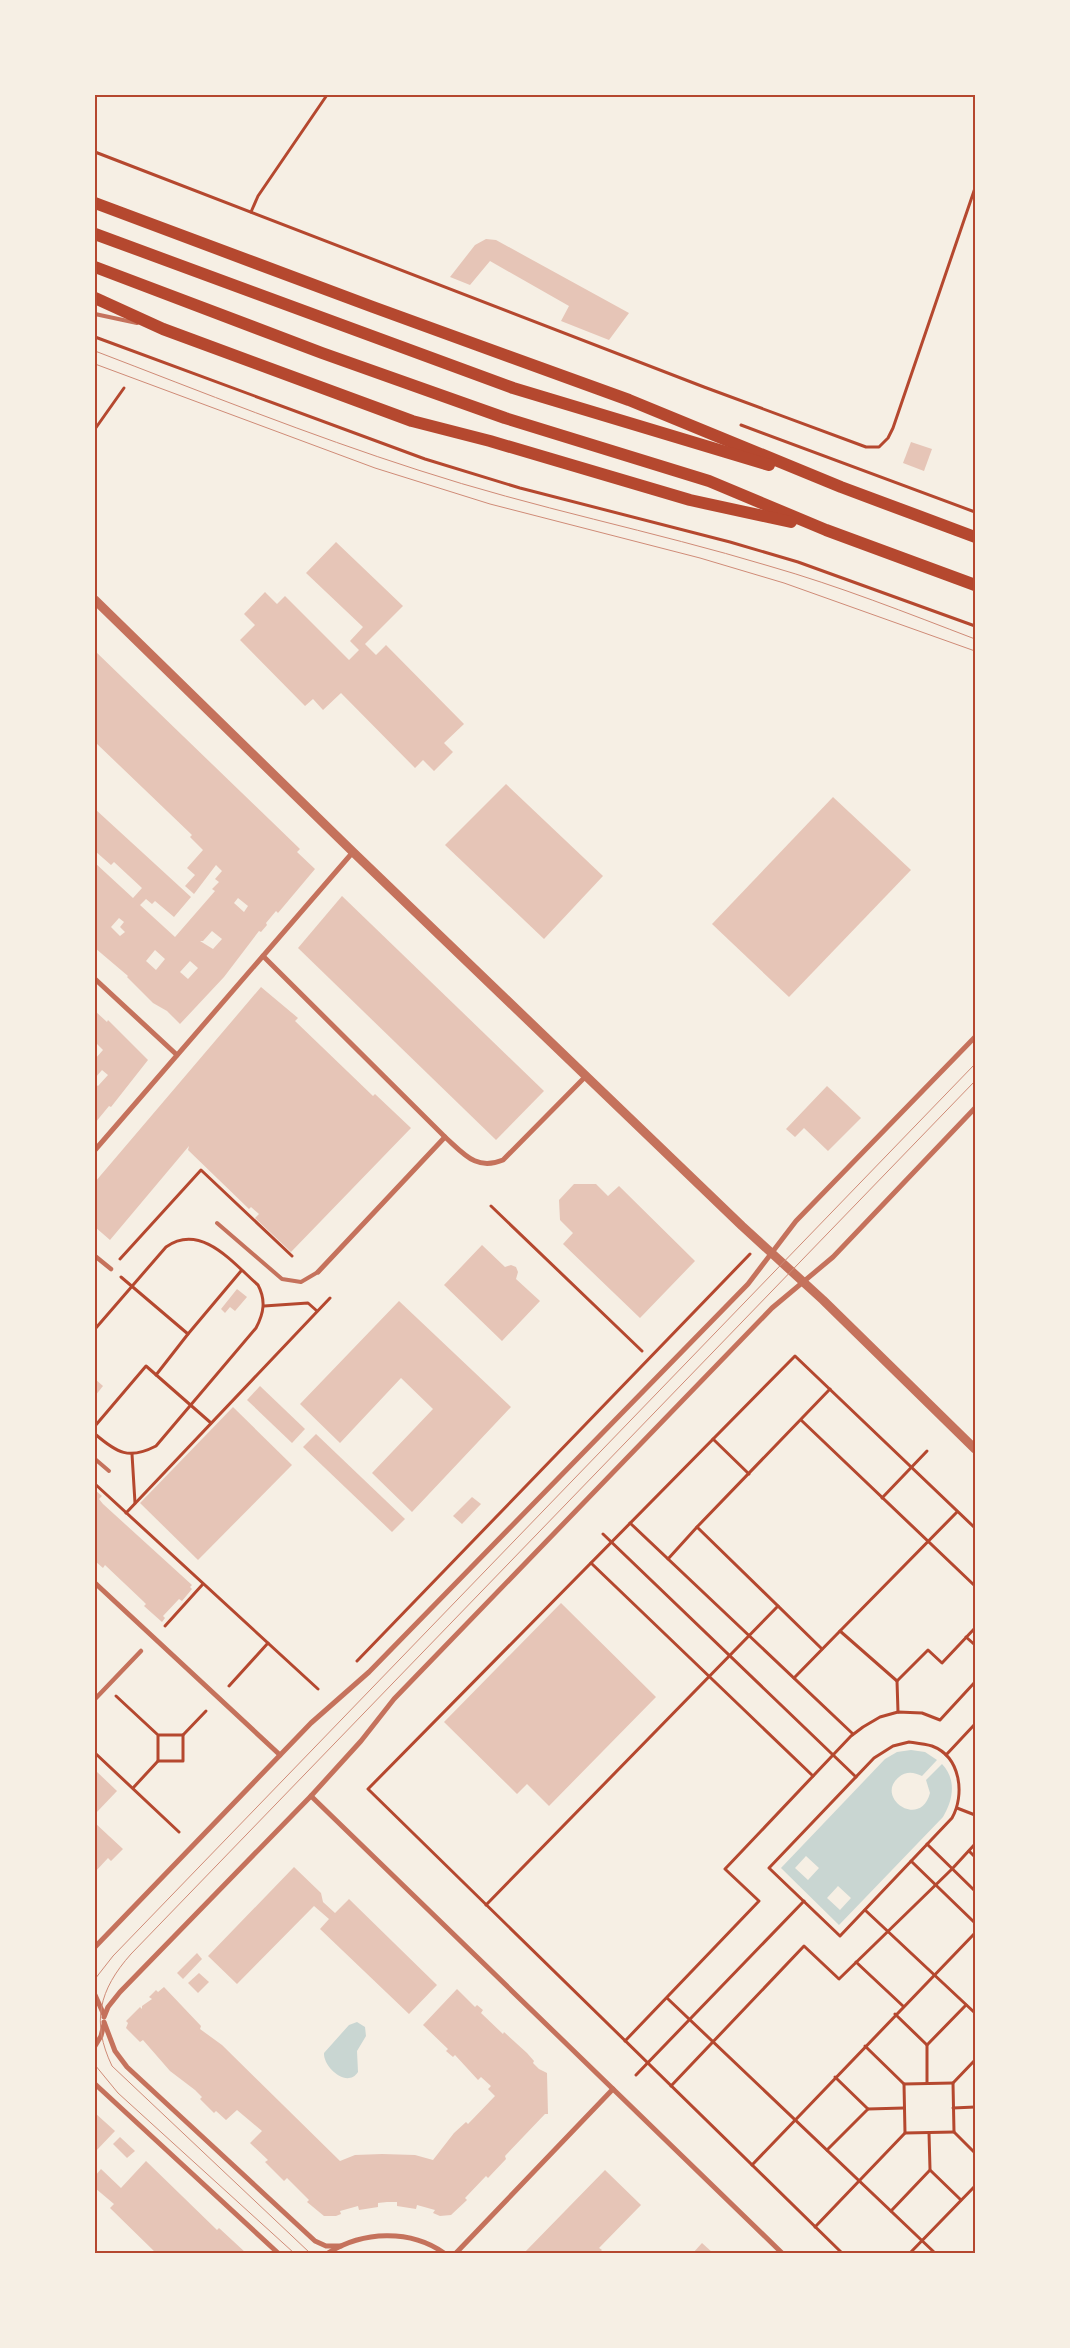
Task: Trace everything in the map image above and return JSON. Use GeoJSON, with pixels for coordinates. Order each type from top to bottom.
{"type":"FeatureCollection","features":[{"type":"Feature","properties":{"kind":"main road"},"geometry":{"type":"LineString","coordinates":[[95,203],[629,400],[841,487],[975,537]]}},
{"type":"Feature","properties":{"kind":"main road"},"geometry":{"type":"LineString","coordinates":[[95,234],[513,388],[841,487]]}},
{"type":"Feature","properties":{"kind":"main road"},"geometry":{"type":"LineString","coordinates":[[95,267],[322,353],[505,418],[709,481],[826,530],[975,585]]}},
{"type":"Feature","properties":{"kind":"main road"},"geometry":{"type":"LineString","coordinates":[[95,298],[163,329],[412,422],[490,441],[690,500],[826,530]]}},
{"type":"Feature","properties":{"kind":"street"},"geometry":{"type":"LineString","coordinates":[[95,600],[586,1076],[804,1282],[975,1449]]}},
{"type":"Feature","properties":{"kind":"street"},"geometry":{"type":"LineString","coordinates":[[95,1150],[354,852]]}},
{"type":"Feature","properties":{"kind":"street"},"geometry":{"type":"LineString","coordinates":[[263,956],[445,1136],[465,1155],[478,1163],[491,1165],[503,1160],[586,1076]]}},
{"type":"Feature","properties":{"kind":"street"},"geometry":{"type":"LineString","coordinates":[[95,979],[177,1055]]}},
{"type":"Feature","properties":{"kind":"street"},"geometry":{"type":"LineString","coordinates":[[95,1947],[311,1723],[376,1664],[748,1284],[796,1222],[975,1037]]}},
{"type":"Feature","properties":{"kind":"street"},"geometry":{"type":"LineString","coordinates":[[95,2046],[101,2036],[108,2007],[120,1992],[311,1796],[361,1741],[394,1699],[772,1308],[840,1250],[975,1108]]}},
{"type":"Feature","properties":{"kind":"street"},"geometry":{"type":"LineString","coordinates":[[318,1272],[445,1136]]}},
{"type":"Feature","properties":{"kind":"street"},"geometry":{"type":"LineString","coordinates":[[95,1256],[111,1269]]}},
{"type":"Feature","properties":{"kind":"street"},"geometry":{"type":"LineString","coordinates":[[95,1583],[280,1755]]}},
{"type":"Feature","properties":{"kind":"street"},"geometry":{"type":"LineString","coordinates":[[95,1699],[141,1651]]}},
{"type":"Feature","properties":{"kind":"street"},"geometry":{"type":"LineString","coordinates":[[311,1796],[782,2253]]}},
{"type":"Feature","properties":{"kind":"street"},"geometry":{"type":"LineString","coordinates":[[95,1994],[103,2008],[104,2019],[115,2051],[127,2067],[315,2241],[326,2246],[341,2246]]}},
{"type":"Feature","properties":{"kind":"street"},"geometry":{"type":"LineString","coordinates":[[95,2084],[278,2253]]}},
{"type":"Feature","properties":{"kind":"street"},"geometry":{"type":"LineString","coordinates":[[456,2253],[613,2089]]}},
{"type":"Feature","properties":{"kind":"street"},"geometry":{"type":"LineString","coordinates":[[328,2253],[353,2241],[380,2235],[409,2237],[436,2247],[444,2253]]}},
{"type":"Feature","properties":{"kind":"lane"},"geometry":{"type":"LineString","coordinates":[[95,314],[163,329]]}},
{"type":"Feature","properties":{"kind":"lane"},"geometry":{"type":"LineString","coordinates":[[217,1223],[282,1280],[301,1282],[318,1272]]}},
{"type":"Feature","properties":{"kind":"lane"},"geometry":{"type":"LineString","coordinates":[[95,1459],[109,1471]]}},
{"type":"Feature","properties":{"kind":"path"},"geometry":{"type":"LineString","coordinates":[[251,212],[258,196],[327,95]]}},
{"type":"Feature","properties":{"kind":"path"},"geometry":{"type":"LineString","coordinates":[[95,152],[704,387],[866,446],[879,447],[888,438],[893,428],[975,188]]}},
{"type":"Feature","properties":{"kind":"path"},"geometry":{"type":"LineString","coordinates":[[95,337],[425,459],[520,488],[730,542],[798,562],[975,626]]}},
{"type":"Feature","properties":{"kind":"path"},"geometry":{"type":"LineString","coordinates":[[95,430],[124,388]]}},
{"type":"Feature","properties":{"kind":"path"},"geometry":{"type":"LineString","coordinates":[[188,1334],[111,1269],[201,1170],[292,1256]]}},
{"type":"Feature","properties":{"kind":"path"},"geometry":{"type":"LineString","coordinates":[[491,1206],[642,1351]]}},
{"type":"Feature","properties":{"kind":"path"},"geometry":{"type":"LineString","coordinates":[[95,1329],[166,1246],[175,1240],[199,1239],[210,1244],[258,1285],[263,1294],[264,1306],[262,1317],[256,1328],[156,1446],[144,1452],[132,1454],[119,1452],[95,1434]]}},
{"type":"Feature","properties":{"kind":"path"},"geometry":{"type":"LineString","coordinates":[[353,1665],[761,1243]]}},
{"type":"Feature","properties":{"kind":"path"},"geometry":{"type":"LineString","coordinates":[[156,1375],[241,1271]]}},
{"type":"Feature","properties":{"kind":"path"},"geometry":{"type":"LineString","coordinates":[[126,1513],[330,1298]]}},
{"type":"Feature","properties":{"kind":"path"},"geometry":{"type":"LineString","coordinates":[[264,1306],[308,1303],[317,1311]]}},
{"type":"Feature","properties":{"kind":"path"},"geometry":{"type":"LineString","coordinates":[[842,2253],[368,1789],[795,1356],[975,1528]]}},
{"type":"Feature","properties":{"kind":"path"},"geometry":{"type":"LineString","coordinates":[[95,1426],[146,1366],[211,1423]]}},
{"type":"Feature","properties":{"kind":"path"},"geometry":{"type":"LineString","coordinates":[[668,1558],[830,1389]]}},
{"type":"Feature","properties":{"kind":"path"},"geometry":{"type":"LineString","coordinates":[[801,1420],[975,1586]]}},
{"type":"Feature","properties":{"kind":"path"},"geometry":{"type":"LineString","coordinates":[[713,1439],[749,1474]]}},
{"type":"Feature","properties":{"kind":"path"},"geometry":{"type":"LineString","coordinates":[[882,1498],[928,1451]]}},
{"type":"Feature","properties":{"kind":"path"},"geometry":{"type":"LineString","coordinates":[[132,1454],[135,1504]]}},
{"type":"Feature","properties":{"kind":"path"},"geometry":{"type":"LineString","coordinates":[[95,1484],[318,1689]]}},
{"type":"Feature","properties":{"kind":"path"},"geometry":{"type":"LineString","coordinates":[[794,1678],[957,1512]]}},
{"type":"Feature","properties":{"kind":"path"},"geometry":{"type":"LineString","coordinates":[[630,1523],[854,1734]]}},
{"type":"Feature","properties":{"kind":"path"},"geometry":{"type":"LineString","coordinates":[[698,1528],[822,1649]]}},
{"type":"Feature","properties":{"kind":"path"},"geometry":{"type":"LineString","coordinates":[[603,1534],[856,1777]]}},
{"type":"Feature","properties":{"kind":"path"},"geometry":{"type":"LineString","coordinates":[[591,1563],[814,1776]]}},
{"type":"Feature","properties":{"kind":"path"},"geometry":{"type":"LineString","coordinates":[[165,1626],[203,1584]]}},
{"type":"Feature","properties":{"kind":"path"},"geometry":{"type":"LineString","coordinates":[[486,1905],[778,1606]]}},
{"type":"Feature","properties":{"kind":"path"},"geometry":{"type":"LineString","coordinates":[[898,1712],[897,1681],[928,1650],[942,1663],[975,1628]]}},
{"type":"Feature","properties":{"kind":"path"},"geometry":{"type":"LineString","coordinates":[[840,1631],[897,1681]]}},
{"type":"Feature","properties":{"kind":"path"},"geometry":{"type":"LineString","coordinates":[[966,1637],[975,1645]]}},
{"type":"Feature","properties":{"kind":"path"},"geometry":{"type":"LineString","coordinates":[[229,1686],[268,1644]]}},
{"type":"Feature","properties":{"kind":"path"},"geometry":{"type":"LineString","coordinates":[[625,2041],[759,1901],[725,1869],[833,1755],[854,1734],[880,1717],[898,1712],[922,1713],[940,1720],[975,1682]]}},
{"type":"Feature","properties":{"kind":"path"},"geometry":{"type":"LineString","coordinates":[[106,1688],[158,1735],[183,1735]]}},
{"type":"Feature","properties":{"kind":"path"},"geometry":{"type":"LineString","coordinates":[[158,1761],[183,1761],[183,1735],[206,1711]]}},
{"type":"Feature","properties":{"kind":"path"},"geometry":{"type":"LineString","coordinates":[[946,1755],[975,1724]]}},
{"type":"Feature","properties":{"kind":"path"},"geometry":{"type":"LineString","coordinates":[[133,1788],[158,1761],[158,1735]]}},
{"type":"Feature","properties":{"kind":"path"},"geometry":{"type":"LineString","coordinates":[[909,1742],[932,1746],[946,1755],[958,1775],[961,1795],[952,1818],[840,1936],[769,1868],[856,1777],[880,1754],[892,1746],[909,1742]]}},
{"type":"Feature","properties":{"kind":"path"},"geometry":{"type":"LineString","coordinates":[[95,1753],[179,1832]]}},
{"type":"Feature","properties":{"kind":"path"},"geometry":{"type":"LineString","coordinates":[[957,1808],[975,1815]]}},
{"type":"Feature","properties":{"kind":"path"},"geometry":{"type":"LineString","coordinates":[[927,1844],[975,1891]]}},
{"type":"Feature","properties":{"kind":"path"},"geometry":{"type":"LineString","coordinates":[[671,2086],[804,1946],[839,1979],[936,1885],[975,1844]]}},
{"type":"Feature","properties":{"kind":"path"},"geometry":{"type":"LineString","coordinates":[[969,1851],[975,1857]]}},
{"type":"Feature","properties":{"kind":"path"},"geometry":{"type":"LineString","coordinates":[[911,1862],[975,1923]]}},
{"type":"Feature","properties":{"kind":"path"},"geometry":{"type":"LineString","coordinates":[[636,2075],[804,1901]]}},
{"type":"Feature","properties":{"kind":"path"},"geometry":{"type":"LineString","coordinates":[[865,1910],[975,2013]]}},
{"type":"Feature","properties":{"kind":"path"},"geometry":{"type":"LineString","coordinates":[[752,2165],[975,1932]]}},
{"type":"Feature","properties":{"kind":"path"},"geometry":{"type":"LineString","coordinates":[[856,1962],[903,2006]]}},
{"type":"Feature","properties":{"kind":"path"},"geometry":{"type":"LineString","coordinates":[[667,1998],[935,2253]]}},
{"type":"Feature","properties":{"kind":"path"},"geometry":{"type":"LineString","coordinates":[[927,2045],[966,2005]]}},
{"type":"Feature","properties":{"kind":"path"},"geometry":{"type":"LineString","coordinates":[[895,2014],[927,2045],[928,2083]]}},
{"type":"Feature","properties":{"kind":"path"},"geometry":{"type":"LineString","coordinates":[[815,2227],[904,2133],[904,2084],[865,2046]]}},
{"type":"Feature","properties":{"kind":"path"},"geometry":{"type":"LineString","coordinates":[[975,2060],[953,2083],[954,2132],[975,2153]]}},
{"type":"Feature","properties":{"kind":"path"},"geometry":{"type":"LineString","coordinates":[[835,2077],[868,2109]]}},
{"type":"Feature","properties":{"kind":"path"},"geometry":{"type":"LineString","coordinates":[[904,2084],[953,2083]]}},
{"type":"Feature","properties":{"kind":"path"},"geometry":{"type":"LineString","coordinates":[[953,2108],[975,2107]]}},
{"type":"Feature","properties":{"kind":"path"},"geometry":{"type":"LineString","coordinates":[[827,2150],[868,2109],[904,2108]]}},
{"type":"Feature","properties":{"kind":"path"},"geometry":{"type":"LineString","coordinates":[[929,2132],[930,2170],[961,2200]]}},
{"type":"Feature","properties":{"kind":"path"},"geometry":{"type":"LineString","coordinates":[[904,2133],[954,2132]]}},
{"type":"Feature","properties":{"kind":"path"},"geometry":{"type":"LineString","coordinates":[[891,2211],[930,2170]]}},
{"type":"Feature","properties":{"kind":"path"},"geometry":{"type":"LineString","coordinates":[[910,2253],[975,2186]]}},
{"type":"Feature","properties":{"kind":"shaded area"},"geometry":{"type":"Polygon","coordinates":[[[911,1750],[925,1752],[937,1760],[922,1776],[910,1773],[899,1777],[893,1785],[892,1793],[895,1801],[909,1809],[917,1809],[925,1804],[930,1793],[926,1780],[942,1764],[947,1770],[952,1783],[949,1804],[943,1817],[839,1925],[781,1868],[885,1759],[897,1752],[911,1750]],[[806,1856],[795,1868],[808,1880],[819,1868],[806,1856]],[[838,1886],[827,1898],[840,1910],[851,1898],[838,1886]]]}},
{"type":"Feature","properties":{"kind":"shaded area"},"geometry":{"type":"Polygon","coordinates":[[[357,2022],[365,2027],[366,2036],[357,2051],[358,2072],[353,2077],[342,2077],[331,2070],[324,2053],[349,2025],[357,2022]]]}},
{"type":"Feature","properties":{"kind":"building"},"geometry":{"type":"Polygon","coordinates":[[[486,239],[496,240],[629,313],[609,340],[561,321],[569,306],[490,261],[470,285],[450,277],[475,245],[486,239]]]}},
{"type":"Feature","properties":{"kind":"building"},"geometry":{"type":"Polygon","coordinates":[[[911,442],[932,449],[924,471],[903,463],[911,442]]]}},
{"type":"Feature","properties":{"kind":"building"},"geometry":{"type":"Polygon","coordinates":[[[336,542],[403,606],[365,644],[376,655],[386,645],[464,724],[444,743],[453,752],[434,771],[423,760],[415,768],[341,693],[323,710],[313,699],[305,706],[240,640],[255,625],[244,614],[265,592],[277,604],[285,596],[349,660],[359,650],[350,641],[363,627],[306,573],[336,542]]]}},
{"type":"Feature","properties":{"kind":"building"},"geometry":{"type":"Polygon","coordinates":[[[95,651],[300,849],[297,852],[315,869],[278,913],[276,911],[261,932],[259,931],[224,977],[180,1024],[167,1011],[153,1003],[128,976],[95,948],[95,863],[133,898],[142,888],[114,862],[111,865],[95,851],[95,809],[191,897],[174,917],[155,901],[152,904],[146,899],[140,905],[175,937],[215,891],[212,889],[219,882],[215,879],[222,871],[216,865],[194,894],[185,886],[195,875],[187,868],[203,850],[190,837],[192,835],[95,742],[95,651]],[[238,898],[234,903],[244,912],[248,906],[238,898]],[[119,918],[111,927],[120,936],[125,932],[120,927],[124,922],[119,918]],[[212,931],[203,941],[200,941],[213,949],[222,939],[212,931]],[[155,950],[146,961],[156,970],[165,959],[155,950]],[[190,961],[180,972],[188,979],[198,968],[190,961]]]}},
{"type":"Feature","properties":{"kind":"building"},"geometry":{"type":"Polygon","coordinates":[[[506,784],[603,876],[544,939],[445,845],[506,784]]]}},
{"type":"Feature","properties":{"kind":"building"},"geometry":{"type":"Polygon","coordinates":[[[833,797],[911,870],[789,997],[712,924],[833,797]]]}},
{"type":"Feature","properties":{"kind":"building"},"geometry":{"type":"Polygon","coordinates":[[[342,896],[544,1091],[496,1140],[298,948],[342,896]]]}},
{"type":"Feature","properties":{"kind":"building"},"geometry":{"type":"Polygon","coordinates":[[[261,987],[298,1018],[295,1021],[373,1096],[375,1094],[411,1128],[291,1252],[255,1218],[259,1214],[251,1207],[249,1209],[188,1150],[189,1146],[110,1240],[95,1227],[95,1182],[261,987]]]}},
{"type":"Feature","properties":{"kind":"building"},"geometry":{"type":"Polygon","coordinates":[[[95,1011],[107,1022],[108,1020],[148,1060],[111,1107],[109,1106],[95,1123],[95,1084],[98,1086],[108,1075],[102,1070],[95,1078],[95,1059],[103,1050],[95,1042],[95,1011]]]}},
{"type":"Feature","properties":{"kind":"building"},"geometry":{"type":"Polygon","coordinates":[[[827,1086],[861,1118],[828,1151],[804,1128],[795,1137],[786,1129],[827,1086]]]}},
{"type":"Feature","properties":{"kind":"building"},"geometry":{"type":"Polygon","coordinates":[[[574,1184],[596,1184],[608,1196],[619,1186],[695,1261],[640,1318],[563,1244],[573,1233],[560,1220],[559,1200],[574,1184]]]}},
{"type":"Feature","properties":{"kind":"building"},"geometry":{"type":"Polygon","coordinates":[[[482,1245],[505,1267],[511,1265],[516,1267],[518,1272],[516,1279],[540,1301],[502,1341],[444,1285],[482,1245]]]}},
{"type":"Feature","properties":{"kind":"building"},"geometry":{"type":"Polygon","coordinates":[[[237,1289],[247,1297],[235,1311],[230,1307],[225,1313],[221,1309],[237,1289]]]}},
{"type":"Feature","properties":{"kind":"building"},"geometry":{"type":"Polygon","coordinates":[[[399,1301],[511,1407],[412,1512],[372,1473],[433,1409],[401,1378],[340,1443],[300,1404],[399,1301]]]}},
{"type":"Feature","properties":{"kind":"building"},"geometry":{"type":"Polygon","coordinates":[[[95,1379],[103,1386],[95,1396],[95,1379]]]}},
{"type":"Feature","properties":{"kind":"building"},"geometry":{"type":"Polygon","coordinates":[[[260,1386],[305,1429],[292,1443],[247,1400],[260,1386]]]}},
{"type":"Feature","properties":{"kind":"building"},"geometry":{"type":"Polygon","coordinates":[[[233,1407],[292,1465],[198,1560],[140,1503],[233,1407]]]}},
{"type":"Feature","properties":{"kind":"building"},"geometry":{"type":"Polygon","coordinates":[[[316,1434],[405,1519],[392,1532],[303,1447],[316,1434]]]}},
{"type":"Feature","properties":{"kind":"building"},"geometry":{"type":"Polygon","coordinates":[[[95,1490],[102,1496],[99,1499],[103,1504],[192,1585],[190,1587],[192,1589],[182,1601],[179,1599],[163,1616],[165,1618],[162,1622],[105,1565],[103,1568],[95,1561],[95,1490]]]}},
{"type":"Feature","properties":{"kind":"building"},"geometry":{"type":"Polygon","coordinates":[[[472,1497],[481,1504],[462,1524],[453,1516],[472,1497]]]}},
{"type":"Feature","properties":{"kind":"building"},"geometry":{"type":"Polygon","coordinates":[[[561,1603],[656,1697],[549,1806],[527,1784],[517,1794],[444,1722],[561,1603]]]}},
{"type":"Feature","properties":{"kind":"building"},"geometry":{"type":"Polygon","coordinates":[[[95,1770],[117,1791],[95,1814],[95,1770]]]}},
{"type":"Feature","properties":{"kind":"building"},"geometry":{"type":"Polygon","coordinates":[[[95,1823],[123,1849],[111,1861],[108,1858],[95,1872],[95,1823]]]}},
{"type":"Feature","properties":{"kind":"building"},"geometry":{"type":"Polygon","coordinates":[[[294,1867],[321,1893],[323,1902],[335,1913],[349,1899],[437,1985],[409,2014],[320,1929],[329,1919],[314,1906],[237,1984],[208,1956],[294,1867]]]}},
{"type":"Feature","properties":{"kind":"building"},"geometry":{"type":"Polygon","coordinates":[[[197,1953],[202,1959],[183,1979],[177,1973],[197,1953]]]}},
{"type":"Feature","properties":{"kind":"building"},"geometry":{"type":"Polygon","coordinates":[[[199,1973],[209,1982],[198,1993],[188,1983],[199,1973]]]}},
{"type":"Feature","properties":{"kind":"building"},"geometry":{"type":"Polygon","coordinates":[[[164,1987],[201,2026],[200,2029],[222,2045],[340,2161],[355,2155],[382,2154],[415,2155],[433,2160],[454,2133],[466,2122],[468,2124],[495,2096],[488,2089],[491,2086],[481,2077],[478,2080],[455,2055],[453,2057],[446,2051],[448,2049],[423,2025],[457,1989],[475,2007],[477,2005],[483,2010],[481,2013],[527,2053],[539,2069],[547,2073],[548,2114],[545,2114],[505,2156],[506,2159],[488,2178],[486,2176],[465,2198],[467,2200],[451,2215],[440,2216],[433,2213],[435,2210],[417,2205],[416,2209],[397,2206],[397,2202],[387,2202],[378,2203],[378,2207],[359,2210],[358,2206],[340,2211],[341,2214],[336,2216],[324,2216],[307,2202],[309,2200],[287,2178],[284,2181],[265,2162],[268,2160],[250,2143],[262,2131],[237,2110],[226,2120],[216,2111],[214,2113],[200,2099],[202,2097],[195,2090],[170,2071],[143,2040],[140,2042],[126,2028],[128,2023],[126,2021],[140,2007],[142,2009],[142,2006],[152,1999],[149,1997],[156,1990],[158,1992],[164,1987]]]}},
{"type":"Feature","properties":{"kind":"building"},"geometry":{"type":"Polygon","coordinates":[[[95,2113],[115,2131],[95,2152],[95,2113]]]}},
{"type":"Feature","properties":{"kind":"building"},"geometry":{"type":"Polygon","coordinates":[[[120,2137],[135,2151],[127,2158],[113,2144],[120,2137]]]}},
{"type":"Feature","properties":{"kind":"building"},"geometry":{"type":"Polygon","coordinates":[[[146,2161],[217,2230],[219,2228],[246,2253],[156,2253],[110,2208],[114,2204],[95,2188],[95,2176],[101,2169],[121,2188],[146,2161]]]}},
{"type":"Feature","properties":{"kind":"building"},"geometry":{"type":"Polygon","coordinates":[[[605,2170],[641,2205],[599,2248],[602,2250],[599,2253],[524,2253],[605,2170]]]}},
{"type":"Feature","properties":{"kind":"building"},"geometry":{"type":"Polygon","coordinates":[[[702,2243],[713,2253],[693,2253],[702,2243]]]}},
{"type":"Feature","properties":{"kind":"tram line"},"geometry":{"type":"LineString","coordinates":[[95,351],[377,457],[462,484],[725,553],[795,574],[873,600],[975,639]]}},
{"type":"Feature","properties":{"kind":"tram line"},"geometry":{"type":"LineString","coordinates":[[95,364],[375,468],[490,504],[700,558],[784,583],[975,651]]}},
{"type":"Feature","properties":{"kind":"tram line"},"geometry":{"type":"LineString","coordinates":[[95,1979],[113,1956],[975,1064]]}},
{"type":"Feature","properties":{"kind":"tram line"},"geometry":{"type":"LineString","coordinates":[[310,2253],[112,2066],[105,2050],[100,2021],[105,1994],[112,1980],[131,1954],[975,1081]]}},
{"type":"Feature","properties":{"kind":"tram line"},"geometry":{"type":"LineString","coordinates":[[95,2065],[118,2093],[294,2253]]}}]}
